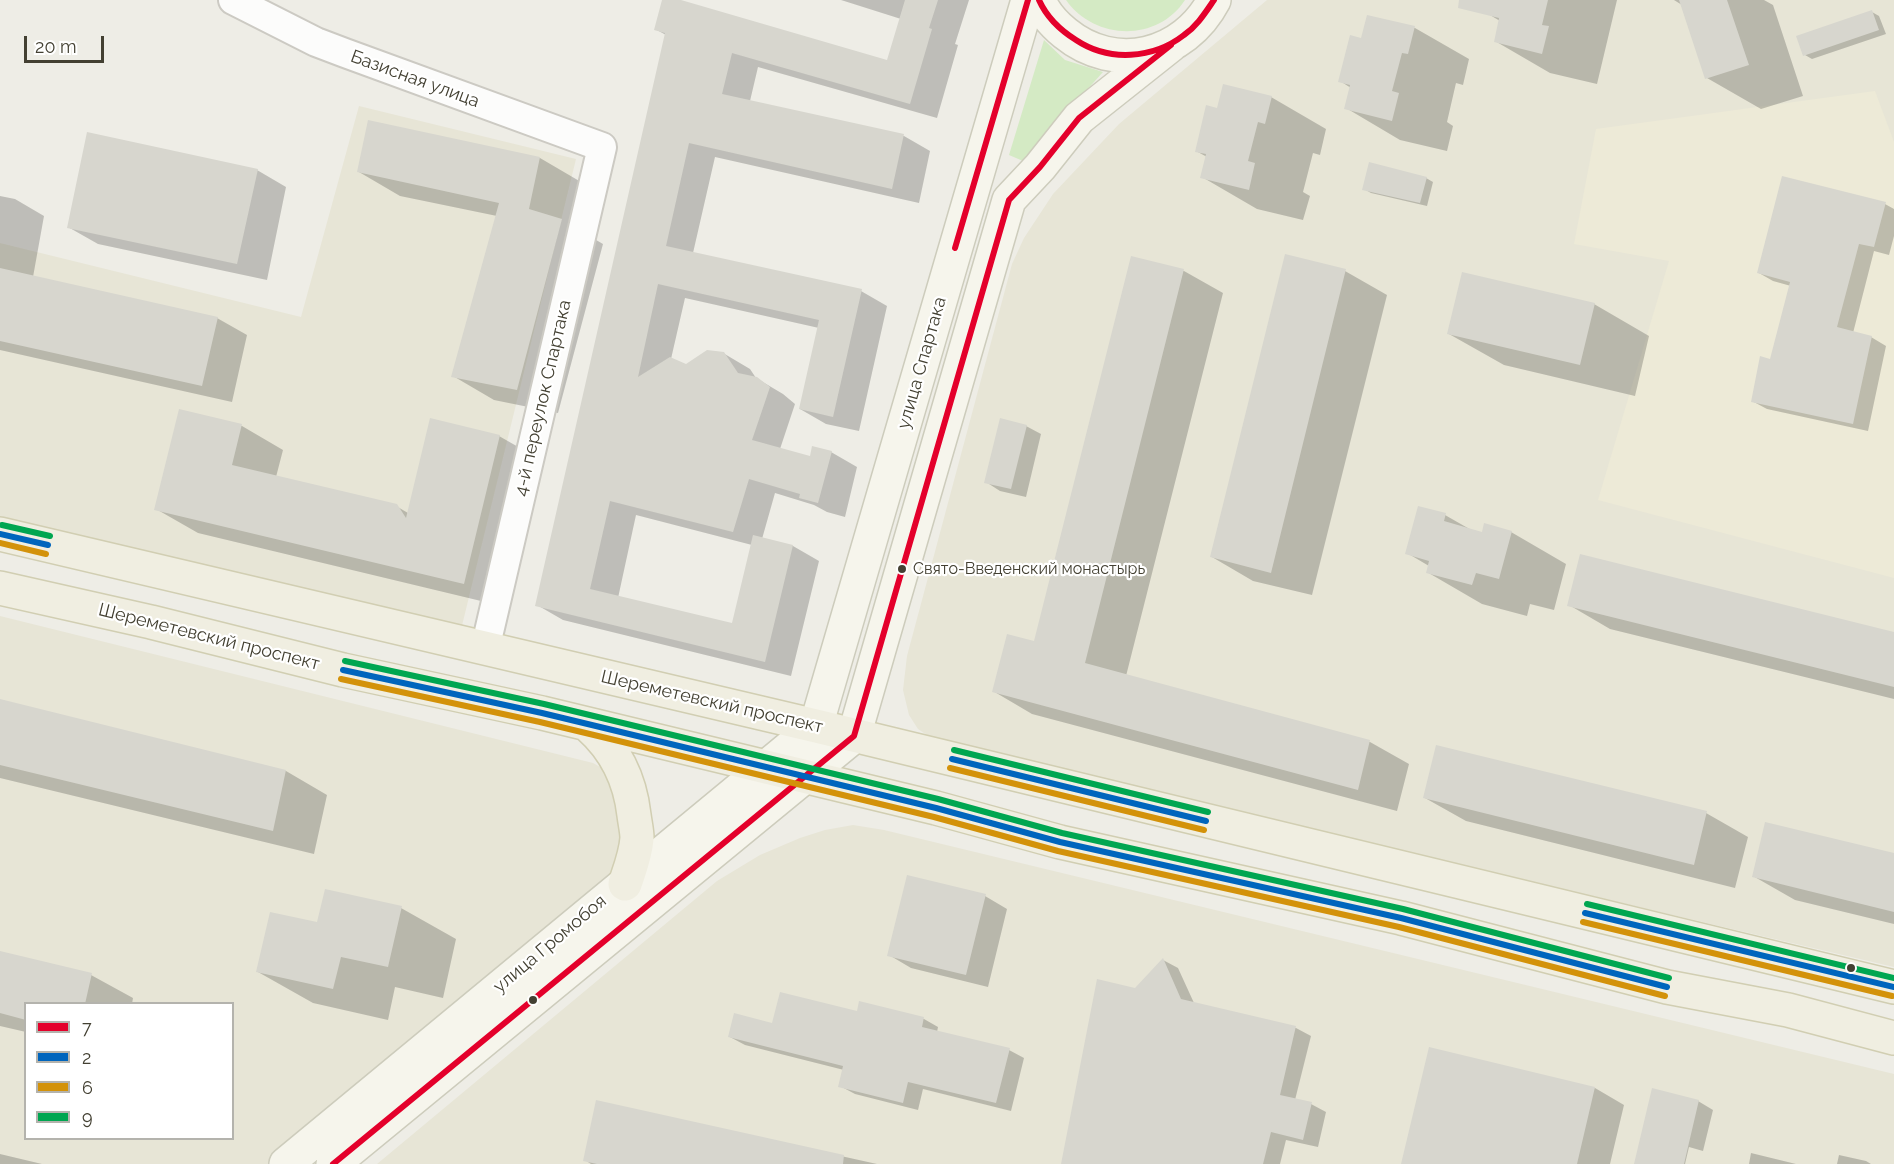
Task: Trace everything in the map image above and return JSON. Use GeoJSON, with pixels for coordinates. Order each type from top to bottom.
{"type":"FeatureCollection","features":[{"type":"Feature","properties":{"kind":"main road","name":"улица Спартака"},"geometry":{"type":"LineString","coordinates":[[816,726],[1028,0]]}},
{"type":"Feature","properties":{"kind":"main road"},"geometry":{"type":"LineString","coordinates":[[1039,0],[1056,26],[1076,42],[1098,52],[1123,56],[1148,54],[1171,45]]}},
{"type":"Feature","properties":{"kind":"main road"},"geometry":{"type":"LineString","coordinates":[[804,777],[854,736],[1009,200],[1040,167],[1079,118],[1195,28],[1214,0]]}},
{"type":"Feature","properties":{"kind":"main road","name":"Шереметевский проспект"},"geometry":{"type":"LineString","coordinates":[[0,534],[816,726],[1894,987]]}},
{"type":"Feature","properties":{"kind":"main road"},"geometry":{"type":"LineString","coordinates":[[34,596],[48,545]]}},
{"type":"Feature","properties":{"kind":"main road","name":"Шереметевский проспект"},"geometry":{"type":"LineString","coordinates":[[0,588],[163,625],[343,670],[542,713],[936,808],[1060,842],[1401,918],[1667,987],[1788,1010],[1894,1038]]}},
{"type":"Feature","properties":{"kind":"main road"},"geometry":{"type":"LineString","coordinates":[[589,726],[604,740],[621,765],[632,796],[637,836],[634,859],[625,884]]}},
{"type":"Feature","properties":{"kind":"main road","name":"улица Громобоя"},"geometry":{"type":"LineString","coordinates":[[286,1164],[816,726]]}},
{"type":"Feature","properties":{"kind":"main road","name":"улица Громобоя"},"geometry":{"type":"LineString","coordinates":[[333,1164],[804,777]]}},
{"type":"Feature","properties":{"kind":"main road"},"geometry":{"type":"LineString","coordinates":[[1401,918],[1410,870]]}},
{"type":"Feature","properties":{"kind":"main road"},"geometry":{"type":"LineString","coordinates":[[1667,987],[1681,936]]}},
{"type":"Feature","properties":{"kind":"street","name":"Базисная улица"},"geometry":{"type":"LineString","coordinates":[[233,0],[345,54],[602,147]]}},
{"type":"Feature","properties":{"kind":"street","name":"4-й переулок Спартака"},"geometry":{"type":"LineString","coordinates":[[485,649],[602,147]]}},
{"type":"Feature","properties":{"kind":"shaded area"},"geometry":{"type":"Polygon","coordinates":[[[1267,0],[1894,0],[1894,967],[949,745],[933,739],[918,729],[909,715],[903,690],[907,656],[1012,264],[1024,238],[1053,194],[1119,124],[1267,0]]]}},
{"type":"Feature","properties":{"kind":"shaded area"},"geometry":{"type":"Polygon","coordinates":[[[1875,91],[1894,142],[1894,578],[1598,500],[1669,261],[1574,244],[1596,129],[1875,91]]]}},
{"type":"Feature","properties":{"kind":"shaded area"},"geometry":{"type":"Polygon","coordinates":[[[359,106],[576,159],[457,646],[0,534],[0,243],[301,317],[359,106]]]}},
{"type":"Feature","properties":{"kind":"shaded area"},"geometry":{"type":"Polygon","coordinates":[[[0,616],[593,763],[600,767],[608,777],[621,832],[623,864],[285,1164],[0,1164],[0,616]]]}},
{"type":"Feature","properties":{"kind":"shaded area"},"geometry":{"type":"Polygon","coordinates":[[[853,825],[884,830],[1894,1074],[1894,1164],[377,1164],[717,881],[760,855],[800,838],[825,830],[853,825]]]}},
{"type":"Feature","properties":{"kind":"green space"},"geometry":{"type":"Polygon","coordinates":[[[1066,0],[1185,0],[1173,14],[1159,24],[1126,31],[1109,29],[1092,23],[1066,0]]]}},
{"type":"Feature","properties":{"kind":"green space"},"geometry":{"type":"Polygon","coordinates":[[[1044,40],[1065,60],[1103,72],[1023,161],[1009,155],[1044,40]]]}},
{"type":"Feature","properties":{"kind":"building"},"geometry":{"type":"Polygon","coordinates":[[[662,0],[681,0],[887,60],[905,0],[938,0],[910,104],[732,53],[722,94],[904,134],[892,189],[689,143],[666,246],[862,289],[833,417],[799,409],[819,320],[658,284],[638,377],[670,357],[686,364],[707,350],[724,352],[738,373],[757,377],[770,387],[752,440],[810,456],[812,446],[832,451],[818,503],[799,498],[800,494],[749,479],[733,532],[610,501],[590,589],[732,623],[753,535],[793,545],[765,662],[535,606],[665,33],[654,30],[662,0]]]}},
{"type":"Feature","properties":{"kind":"building"},"geometry":{"type":"Polygon","coordinates":[[[1459,0],[1548,0],[1542,25],[1549,26],[1542,54],[1494,42],[1499,18],[1458,8],[1459,0]]]}},
{"type":"Feature","properties":{"kind":"building"},"geometry":{"type":"Polygon","coordinates":[[[1679,0],[1727,0],[1749,65],[1705,79],[1679,0]]]}},
{"type":"Feature","properties":{"kind":"building"},"geometry":{"type":"Polygon","coordinates":[[[1872,10],[1879,30],[1803,56],[1796,36],[1872,10]]]}},
{"type":"Feature","properties":{"kind":"building"},"geometry":{"type":"Polygon","coordinates":[[[1367,15],[1415,26],[1408,54],[1402,53],[1392,91],[1399,93],[1392,121],[1344,109],[1350,85],[1338,82],[1350,35],[1361,38],[1367,15]]]}},
{"type":"Feature","properties":{"kind":"building"},"geometry":{"type":"Polygon","coordinates":[[[1223,84],[1272,96],[1265,124],[1258,122],[1248,161],[1255,163],[1249,190],[1200,178],[1206,154],[1195,152],[1206,105],[1217,108],[1223,84]]]}},
{"type":"Feature","properties":{"kind":"building"},"geometry":{"type":"Polygon","coordinates":[[[368,120],[540,157],[529,209],[562,219],[517,390],[451,377],[499,203],[357,172],[368,120]]]}},
{"type":"Feature","properties":{"kind":"building"},"geometry":{"type":"Polygon","coordinates":[[[87,132],[258,169],[237,264],[67,228],[87,132]]]}},
{"type":"Feature","properties":{"kind":"building"},"geometry":{"type":"Polygon","coordinates":[[[1369,162],[1427,177],[1420,203],[1362,190],[1369,162]]]}},
{"type":"Feature","properties":{"kind":"building"},"geometry":{"type":"Polygon","coordinates":[[[1782,176],[1886,202],[1874,247],[1859,244],[1837,327],[1872,336],[1853,424],[1751,402],[1760,356],[1770,359],[1790,282],[1757,273],[1782,176]]]}},
{"type":"Feature","properties":{"kind":"building"},"geometry":{"type":"Polygon","coordinates":[[[1285,254],[1346,269],[1271,573],[1210,557],[1285,254]]]}},
{"type":"Feature","properties":{"kind":"building"},"geometry":{"type":"Polygon","coordinates":[[[1131,256],[1184,269],[1085,663],[1370,740],[1358,790],[992,692],[1007,634],[1034,641],[1131,256]]]}},
{"type":"Feature","properties":{"kind":"building"},"geometry":{"type":"Polygon","coordinates":[[[0,268],[218,317],[202,386],[0,341],[0,268]]]}},
{"type":"Feature","properties":{"kind":"building"},"geometry":{"type":"Polygon","coordinates":[[[1462,272],[1595,303],[1580,365],[1447,334],[1462,272]]]}},
{"type":"Feature","properties":{"kind":"building"},"geometry":{"type":"Polygon","coordinates":[[[179,409],[242,424],[232,465],[397,504],[406,518],[430,418],[500,435],[464,584],[154,510],[179,409]]]}},
{"type":"Feature","properties":{"kind":"building"},"geometry":{"type":"Polygon","coordinates":[[[1000,418],[1027,425],[1011,489],[984,483],[1000,418]]]}},
{"type":"Feature","properties":{"kind":"building"},"geometry":{"type":"Polygon","coordinates":[[[1418,506],[1446,513],[1444,521],[1482,532],[1484,523],[1512,531],[1499,579],[1476,573],[1472,585],[1426,573],[1429,561],[1405,554],[1418,506]]]}},
{"type":"Feature","properties":{"kind":"building"},"geometry":{"type":"Polygon","coordinates":[[[1580,554],[1894,632],[1894,687],[1567,606],[1580,554]]]}},
{"type":"Feature","properties":{"kind":"building"},"geometry":{"type":"Polygon","coordinates":[[[0,699],[286,770],[273,831],[0,765],[0,699]]]}},
{"type":"Feature","properties":{"kind":"building"},"geometry":{"type":"Polygon","coordinates":[[[1436,745],[1707,811],[1694,865],[1423,798],[1436,745]]]}},
{"type":"Feature","properties":{"kind":"building"},"geometry":{"type":"Polygon","coordinates":[[[1765,822],[1894,853],[1894,912],[1752,877],[1765,822]]]}},
{"type":"Feature","properties":{"kind":"building"},"geometry":{"type":"Polygon","coordinates":[[[907,875],[986,894],[966,975],[887,956],[907,875]]]}},
{"type":"Feature","properties":{"kind":"building"},"geometry":{"type":"Polygon","coordinates":[[[325,889],[402,906],[388,967],[341,957],[333,989],[256,972],[270,912],[317,922],[325,889]]]}},
{"type":"Feature","properties":{"kind":"building"},"geometry":{"type":"Polygon","coordinates":[[[0,951],[92,973],[85,1002],[24,1002],[24,1019],[0,1013],[0,951]]]}},
{"type":"Feature","properties":{"kind":"building"},"geometry":{"type":"Polygon","coordinates":[[[1163,958],[1181,999],[1296,1026],[1280,1095],[1312,1102],[1303,1140],[1271,1132],[1263,1164],[1061,1164],[1097,979],[1135,988],[1163,958]]]}},
{"type":"Feature","properties":{"kind":"building"},"geometry":{"type":"Polygon","coordinates":[[[780,992],[857,1011],[859,1001],[924,1017],[922,1027],[1010,1048],[996,1103],[908,1082],[903,1103],[838,1087],[843,1066],[728,1037],[734,1013],[772,1023],[780,992]]]}},
{"type":"Feature","properties":{"kind":"building"},"geometry":{"type":"Polygon","coordinates":[[[1429,1047],[1595,1087],[1577,1164],[1401,1164],[1429,1047]]]}},
{"type":"Feature","properties":{"kind":"building"},"geometry":{"type":"Polygon","coordinates":[[[1652,1088],[1699,1100],[1684,1164],[1634,1164],[1652,1088]]]}},
{"type":"Feature","properties":{"kind":"building"},"geometry":{"type":"Polygon","coordinates":[[[596,1100],[844,1155],[843,1164],[597,1164],[583,1161],[596,1100]]]}},
{"type":"Feature","properties":{"kind":"transit line","name":"7"},"geometry":{"type":"LineString","coordinates":[[955,248],[1028,0]]}},
{"type":"Feature","properties":{"kind":"transit line","name":"7"},"geometry":{"type":"LineString","coordinates":[[1039,0],[1054,23],[1076,40],[1102,52],[1131,55],[1159,49],[1172,43],[1197,23],[1214,0]]}},
{"type":"Feature","properties":{"kind":"transit line","name":"7"},"geometry":{"type":"LineString","coordinates":[[333,1164],[854,736],[1009,200],[1040,167],[1079,118],[1171,45]]}},
{"type":"Feature","properties":{"kind":"transit line","name":"9"},"geometry":{"type":"LineString","coordinates":[[2,525],[50,536]]}},
{"type":"Feature","properties":{"kind":"transit line","name":"2"},"geometry":{"type":"LineString","coordinates":[[0,534],[48,545]]}},
{"type":"Feature","properties":{"kind":"transit line","name":"6"},"geometry":{"type":"LineString","coordinates":[[0,543],[46,554]]}},
{"type":"Feature","properties":{"kind":"transit line","name":"9"},"geometry":{"type":"LineString","coordinates":[[345,661],[544,704],[938,799],[1062,833],[1403,909],[1669,978]]}},
{"type":"Feature","properties":{"kind":"transit line","name":"2"},"geometry":{"type":"LineString","coordinates":[[343,670],[542,713],[936,808],[1060,842],[1401,918],[1667,987]]}},
{"type":"Feature","properties":{"kind":"transit line","name":"6"},"geometry":{"type":"LineString","coordinates":[[341,679],[540,722],[934,817],[1058,851],[1399,927],[1665,996]]}},
{"type":"Feature","properties":{"kind":"transit line","name":"9"},"geometry":{"type":"LineString","coordinates":[[954,750],[1208,812]]}},
{"type":"Feature","properties":{"kind":"transit line","name":"2"},"geometry":{"type":"LineString","coordinates":[[952,759],[1206,821]]}},
{"type":"Feature","properties":{"kind":"transit line","name":"6"},"geometry":{"type":"LineString","coordinates":[[950,768],[1204,830]]}},
{"type":"Feature","properties":{"kind":"transit line","name":"9"},"geometry":{"type":"LineString","coordinates":[[1587,904],[1894,978]]}},
{"type":"Feature","properties":{"kind":"transit line","name":"2"},"geometry":{"type":"LineString","coordinates":[[1585,913],[1894,987]]}},
{"type":"Feature","properties":{"kind":"transit line","name":"6"},"geometry":{"type":"LineString","coordinates":[[1583,922],[1892,996]]}},
{"type":"Feature","properties":{"kind":"place","name":"Свято-Введенский монастырь"},"geometry":{"type":"Point","coordinates":[902,569]}}]}
